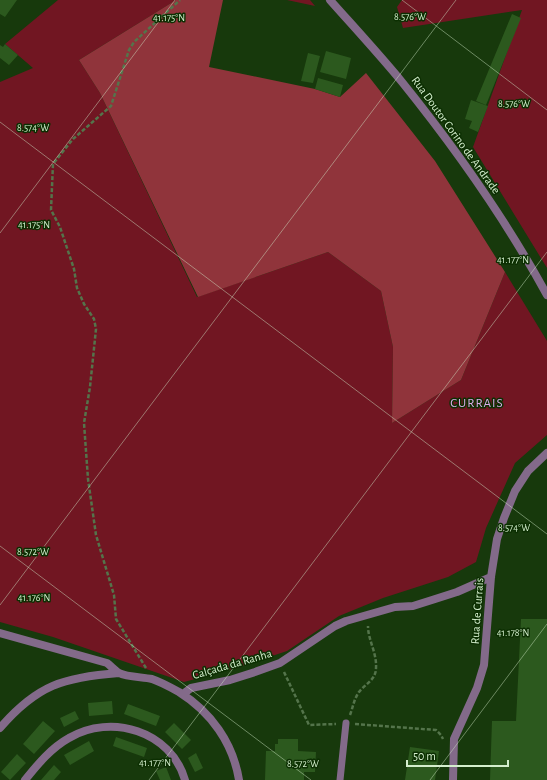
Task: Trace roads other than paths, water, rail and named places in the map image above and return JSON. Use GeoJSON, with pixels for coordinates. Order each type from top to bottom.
{"type":"FeatureCollection","features":[{"type":"Feature","properties":{"kind":"street","name":"Rua Doutor Corino de Andrade"},"geometry":{"type":"LineString","coordinates":[[330,0],[402,82],[477,181],[532,268],[547,295]]}},
{"type":"Feature","properties":{"kind":"street","name":"Rua de Currais"},"geometry":{"type":"LineString","coordinates":[[453,780],[454,739],[477,688],[484,665],[491,577],[497,539],[515,491],[528,471],[547,453]]}},
{"type":"Feature","properties":{"kind":"street","name":"Calçada da Ranha"},"geometry":{"type":"LineString","coordinates":[[0,633],[107,663],[119,673],[152,679],[183,694],[191,688],[236,678],[280,663],[335,626],[356,618],[395,607],[413,606],[457,592],[491,577]]}},
{"type":"Feature","properties":{"kind":"street"},"geometry":{"type":"LineString","coordinates":[[0,728],[22,704],[41,691],[65,681],[89,675],[119,673]]}},
{"type":"Feature","properties":{"kind":"street"},"geometry":{"type":"LineString","coordinates":[[183,694],[208,715],[219,729],[230,750],[239,780]]}},
{"type":"Feature","properties":{"kind":"street"},"geometry":{"type":"LineString","coordinates":[[25,780],[55,747],[70,737],[86,730],[118,726],[138,731],[155,739],[175,760],[184,780]]}},
{"type":"Feature","properties":{"kind":"lane"},"geometry":{"type":"LineString","coordinates":[[340,780],[346,723]]}},
{"type":"Feature","properties":{"kind":"district","name":"CURRAIS"},"geometry":{"type":"Point","coordinates":[477,403]}}]}
